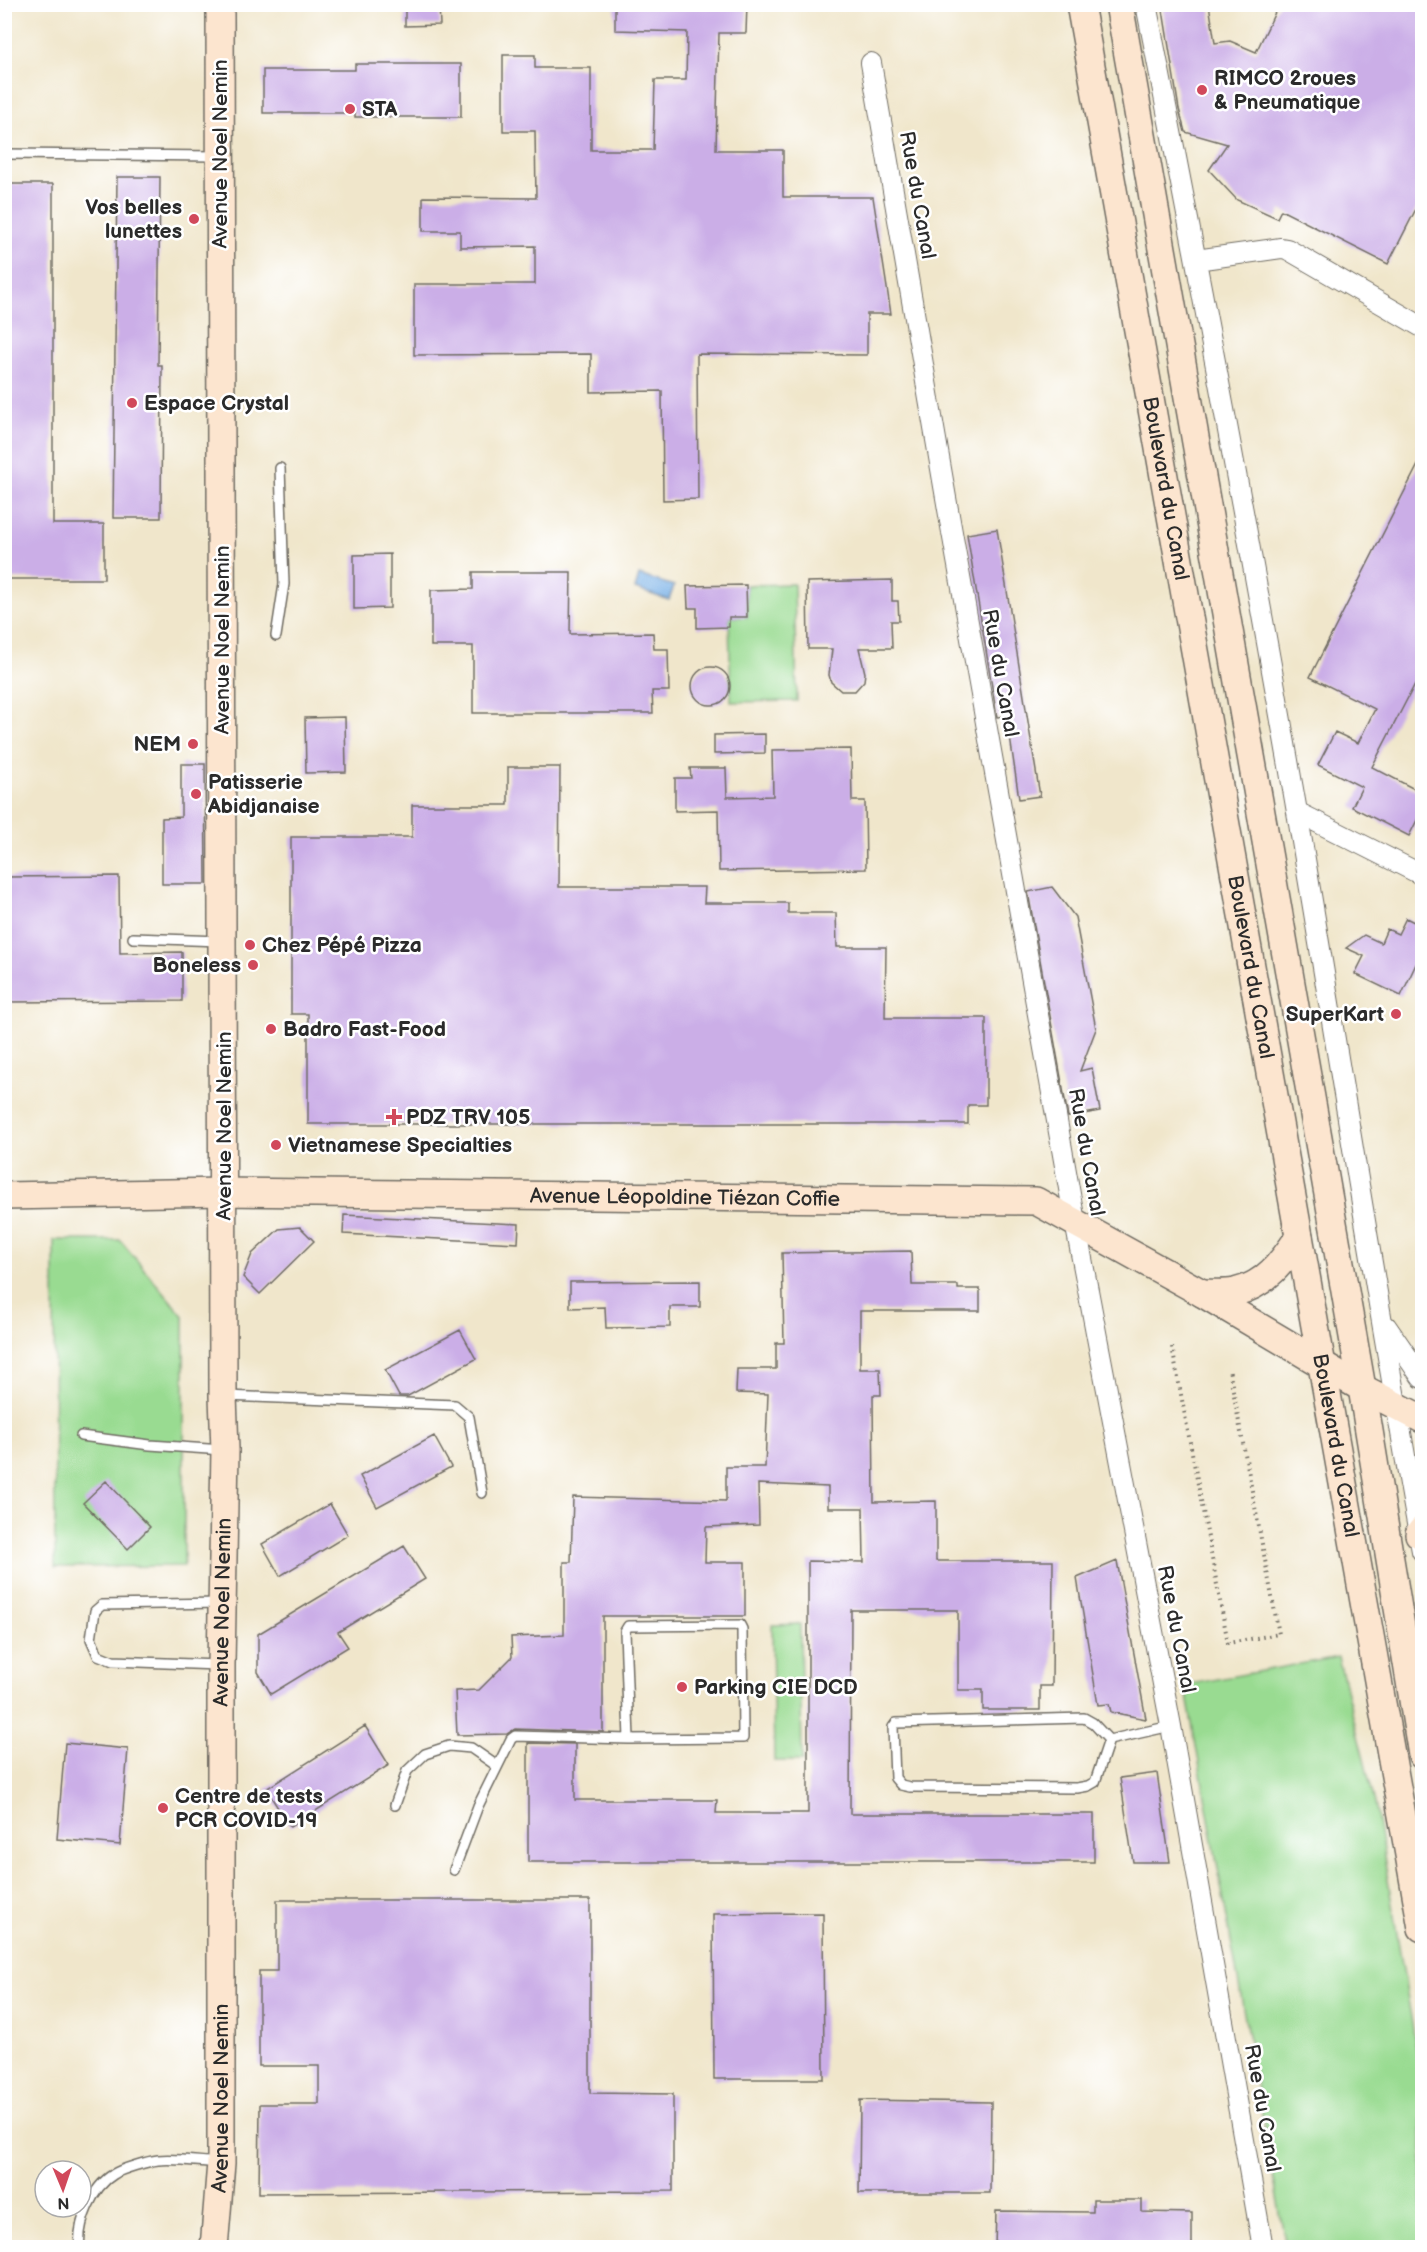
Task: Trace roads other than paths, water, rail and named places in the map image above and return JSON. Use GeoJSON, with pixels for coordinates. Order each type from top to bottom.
{"type":"FeatureCollection","features":[{"type":"Feature","properties":{"kind":"main road","name":"Avenue Noel Nemin"},"geometry":{"type":"LineString","coordinates":[[214,2247],[220,2163],[221,1665],[225,1450],[223,1396],[224,941],[220,4]]}},
{"type":"Feature","properties":{"kind":"main road","name":"Boulevard du Canal"},"geometry":{"type":"LineString","coordinates":[[1080,4],[1422,1928]]}},
{"type":"Feature","properties":{"kind":"main road","name":"Boulevard du Canal"},"geometry":{"type":"LineString","coordinates":[[1119,4],[1362,1388],[1422,1755]]}},
{"type":"Feature","properties":{"kind":"main road","name":"Avenue Léopoldine Tiézan Coffie"},"geometry":{"type":"LineString","coordinates":[[4,1196],[224,1192],[1036,1201],[1202,1293],[1322,1366],[1422,1419]]}},
{"type":"Feature","properties":{"kind":"main road"},"geometry":{"type":"LineString","coordinates":[[1202,1293],[1235,1292],[1258,1283],[1279,1267],[1299,1237]]}},
{"type":"Feature","properties":{"kind":"street"},"geometry":{"type":"LineString","coordinates":[[1146,4],[1196,260],[1297,813],[1380,1318],[1421,1538]]}},
{"type":"Feature","properties":{"kind":"street","name":"Rue du Canal"},"geometry":{"type":"LineString","coordinates":[[871,63],[1075,1222],[1171,1726],[1263,2247]]}},
{"type":"Feature","properties":{"kind":"street"},"geometry":{"type":"LineString","coordinates":[[1196,260],[1287,249],[1422,327]]}},
{"type":"Feature","properties":{"kind":"street"},"geometry":{"type":"LineString","coordinates":[[1297,813],[1422,875]]}},
{"type":"Feature","properties":{"kind":"street"},"geometry":{"type":"LineString","coordinates":[[1380,1318],[1422,1378]]}},
{"type":"Feature","properties":{"kind":"lane"},"geometry":{"type":"LineString","coordinates":[[4,154],[220,156]]}},
{"type":"Feature","properties":{"kind":"lane"},"geometry":{"type":"LineString","coordinates":[[276,636],[284,584],[280,468]]}},
{"type":"Feature","properties":{"kind":"lane"},"geometry":{"type":"LineString","coordinates":[[134,938],[224,941]]}},
{"type":"Feature","properties":{"kind":"lane"},"geometry":{"type":"LineString","coordinates":[[223,1396],[455,1405],[469,1417],[482,1493]]}},
{"type":"Feature","properties":{"kind":"lane"},"geometry":{"type":"LineString","coordinates":[[81,1436],[150,1445],[225,1450]]}},
{"type":"Feature","properties":{"kind":"lane"},"geometry":{"type":"LineString","coordinates":[[221,1665],[113,1661],[98,1655],[91,1640],[95,1611],[102,1605],[222,1603]]}},
{"type":"Feature","properties":{"kind":"lane"},"geometry":{"type":"LineString","coordinates":[[454,1870],[478,1806],[511,1739],[515,1736],[629,1739],[743,1738],[742,1629],[740,1625],[628,1626],[625,1631],[629,1739]]}},
{"type":"Feature","properties":{"kind":"lane"},"geometry":{"type":"LineString","coordinates":[[1084,1718],[1089,1719],[1109,1740],[1095,1782],[1088,1786],[1077,1788],[910,1787],[901,1785],[895,1778],[892,1727],[896,1723],[1084,1718]]}},
{"type":"Feature","properties":{"kind":"lane"},"geometry":{"type":"LineString","coordinates":[[1109,1740],[1171,1726]]}},
{"type":"Feature","properties":{"kind":"lane"},"geometry":{"type":"LineString","coordinates":[[395,1804],[407,1771],[425,1754],[449,1746],[471,1748],[498,1766]]}},
{"type":"Feature","properties":{"kind":"lane"},"geometry":{"type":"LineString","coordinates":[[80,2247],[78,2235],[82,2219],[96,2193],[113,2174],[158,2160],[220,2163]]}},
{"type":"Feature","properties":{"kind":"water"},"geometry":{"type":"Polygon","coordinates":[[[639,575],[674,586],[669,600],[635,589],[639,575]]]}},
{"type":"Feature","properties":{"kind":"place","name":"RIMCO 2roues & Pneumatique"},"geometry":{"type":"Point","coordinates":[1202,90]}},
{"type":"Feature","properties":{"kind":"place","name":"STA"},"geometry":{"type":"Point","coordinates":[350,109]}},
{"type":"Feature","properties":{"kind":"place","name":"Vos belles lunettes"},"geometry":{"type":"Point","coordinates":[194,219]}},
{"type":"Feature","properties":{"kind":"place","name":"Espace Crystal"},"geometry":{"type":"Point","coordinates":[132,403]}},
{"type":"Feature","properties":{"kind":"place","name":"NEM"},"geometry":{"type":"Point","coordinates":[193,744]}},
{"type":"Feature","properties":{"kind":"place","name":"Patisserie Abidjanaise"},"geometry":{"type":"Point","coordinates":[196,794]}},
{"type":"Feature","properties":{"kind":"place","name":"Chez Pépé Pizza"},"geometry":{"type":"Point","coordinates":[250,945]}},
{"type":"Feature","properties":{"kind":"place","name":"Boneless"},"geometry":{"type":"Point","coordinates":[253,965]}},
{"type":"Feature","properties":{"kind":"place","name":"SuperKart"},"geometry":{"type":"Point","coordinates":[1396,1014]}},
{"type":"Feature","properties":{"kind":"place","name":"Badro Fast-Food"},"geometry":{"type":"Point","coordinates":[271,1029]}},
{"type":"Feature","properties":{"kind":"place","name":"PDZ TRV 105"},"geometry":{"type":"Point","coordinates":[394,1117]}},
{"type":"Feature","properties":{"kind":"place","name":"Vietnamese Specialties"},"geometry":{"type":"Point","coordinates":[276,1145]}},
{"type":"Feature","properties":{"kind":"place","name":"Parking CIE DCD"},"geometry":{"type":"Point","coordinates":[682,1687]}},
{"type":"Feature","properties":{"kind":"place","name":"Centre de tests PCR COVID-19"},"geometry":{"type":"Point","coordinates":[163,1808]}}]}
